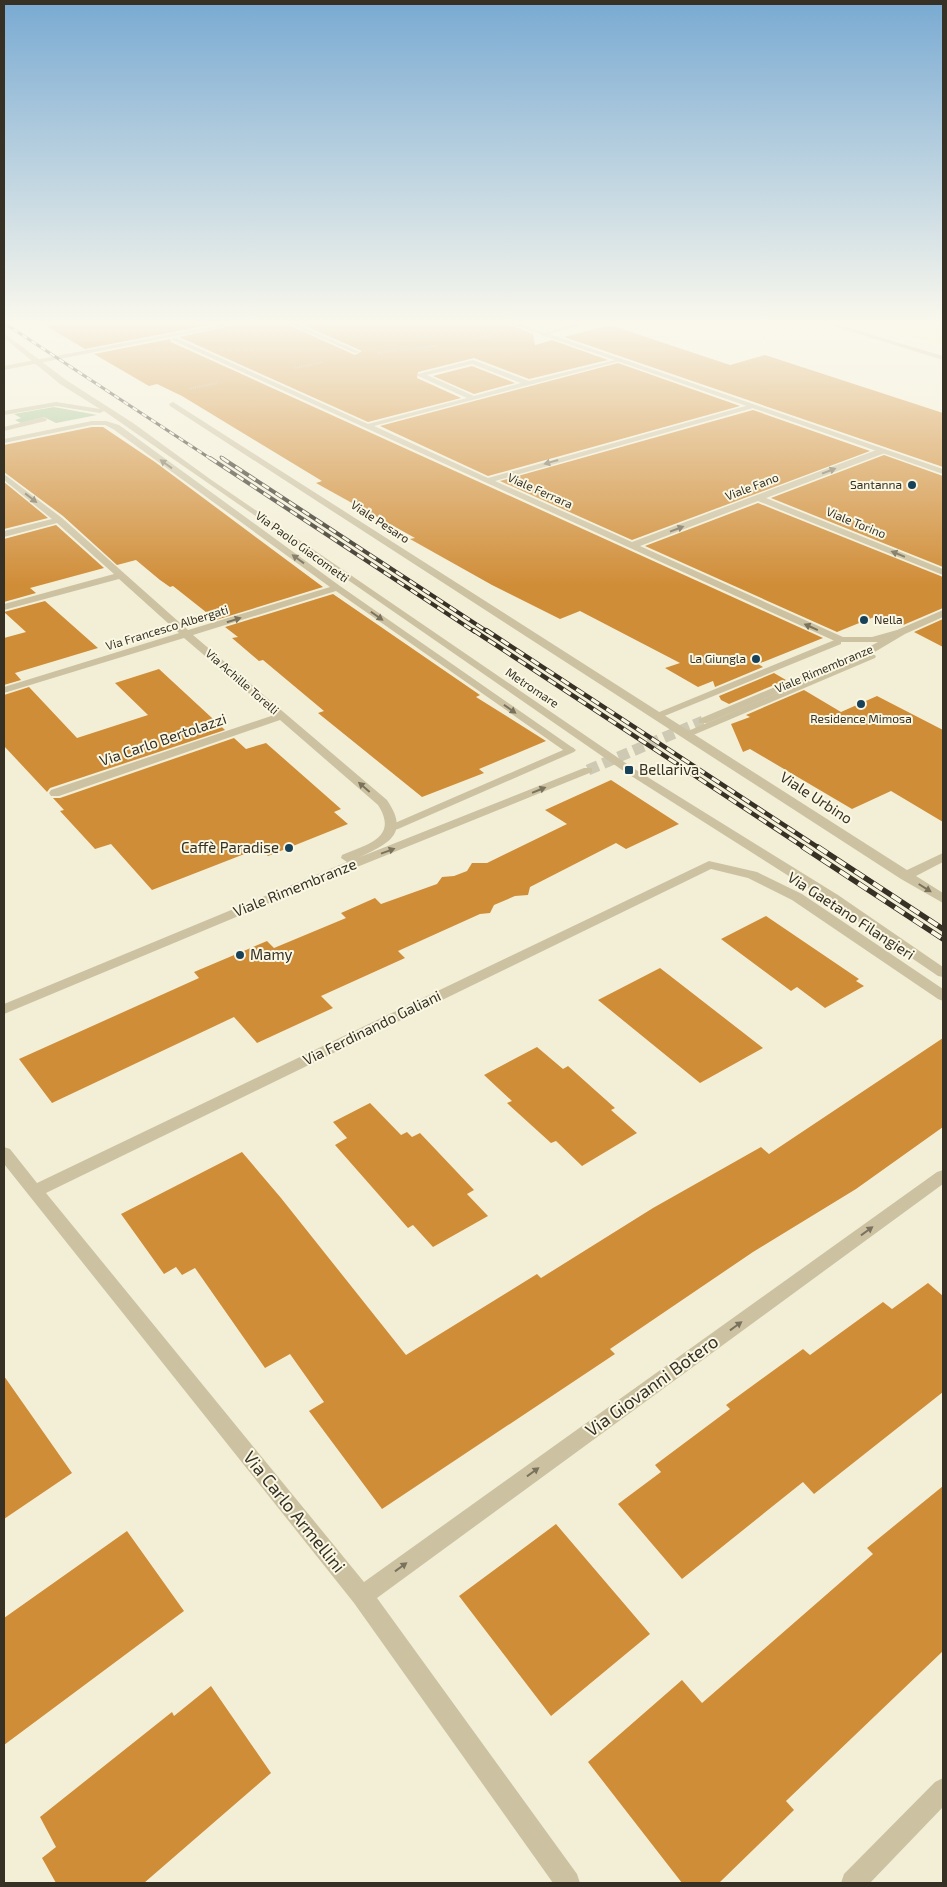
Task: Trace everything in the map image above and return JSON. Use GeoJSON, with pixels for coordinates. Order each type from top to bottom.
{"type":"FeatureCollection","features":[{"type":"Feature","properties":{"kind":"street","name":"Metromare"},"geometry":{"type":"LineString","coordinates":[[4,413],[27,409]]}},
{"type":"Feature","properties":{"kind":"street","name":"Metromare"},"geometry":{"type":"LineString","coordinates":[[93,409],[113,414]]}},
{"type":"Feature","properties":{"kind":"street","name":"Metromare"},"geometry":{"type":"LineString","coordinates":[[105,409],[629,770],[833,898],[943,972]]}},
{"type":"Feature","properties":{"kind":"street","name":"Viale Pesaro"},"geometry":{"type":"LineString","coordinates":[[180,409],[672,725]]}},
{"type":"Feature","properties":{"kind":"street","name":"Viale Ferrara"},"geometry":{"type":"LineString","coordinates":[[328,409],[841,640],[872,640],[901,632]]}},
{"type":"Feature","properties":{"kind":"street"},"geometry":{"type":"LineString","coordinates":[[367,426],[432,409]]}},
{"type":"Feature","properties":{"kind":"street"},"geometry":{"type":"LineString","coordinates":[[486,481],[739,409]]}},
{"type":"Feature","properties":{"kind":"street"},"geometry":{"type":"LineString","coordinates":[[759,409],[943,472]]}},
{"type":"Feature","properties":{"kind":"street"},"geometry":{"type":"LineString","coordinates":[[4,429],[44,420]]}},
{"type":"Feature","properties":{"kind":"street","name":"Via Paolo Giacometti"},"geometry":{"type":"LineString","coordinates":[[4,441],[92,422],[106,423],[116,427],[337,588],[570,750],[394,826]]}},
{"type":"Feature","properties":{"kind":"street"},"geometry":{"type":"LineString","coordinates":[[20,425],[34,434]]}},
{"type":"Feature","properties":{"kind":"street","name":"Viale Fano"},"geometry":{"type":"LineString","coordinates":[[631,546],[882,451]]}},
{"type":"Feature","properties":{"kind":"street","name":"Via Achille Torelli"},"geometry":{"type":"LineString","coordinates":[[4,476],[59,520],[187,635],[383,803],[392,815],[394,826]]}},
{"type":"Feature","properties":{"kind":"street","name":"Viale Torino"},"geometry":{"type":"LineString","coordinates":[[759,498],[943,572]]}},
{"type":"Feature","properties":{"kind":"street"},"geometry":{"type":"LineString","coordinates":[[4,534],[59,520]]}},
{"type":"Feature","properties":{"kind":"street"},"geometry":{"type":"LineString","coordinates":[[4,607],[121,576]]}},
{"type":"Feature","properties":{"kind":"street","name":"Via Francesco Albergati"},"geometry":{"type":"LineString","coordinates":[[4,690],[337,588]]}},
{"type":"Feature","properties":{"kind":"street","name":"Viale Rimembranze"},"geometry":{"type":"LineString","coordinates":[[702,722],[869,651],[901,632],[943,613]]}},
{"type":"Feature","properties":{"kind":"street"},"geometry":{"type":"LineString","coordinates":[[658,715],[837,642]]}},
{"type":"Feature","properties":{"kind":"street"},"geometry":{"type":"LineString","coordinates":[[687,734],[871,656]]}},
{"type":"Feature","properties":{"kind":"street","name":"Via Carlo Bertolazzi"},"geometry":{"type":"LineString","coordinates":[[55,793],[282,716]]}},
{"type":"Feature","properties":{"kind":"street","name":"Viale Urbino"},"geometry":{"type":"LineString","coordinates":[[672,725],[943,899]]}},
{"type":"Feature","properties":{"kind":"street","name":"Viale Rimembranze"},"geometry":{"type":"LineString","coordinates":[[6,1005],[310,880],[588,770]]}},
{"type":"Feature","properties":{"kind":"street"},"geometry":{"type":"LineString","coordinates":[[310,880],[390,836],[394,826]]}},
{"type":"Feature","properties":{"kind":"street"},"geometry":{"type":"LineString","coordinates":[[906,876],[943,857]]}},
{"type":"Feature","properties":{"kind":"street","name":"Via Gaetano Filangieri"},"geometry":{"type":"LineString","coordinates":[[709,865],[752,874],[797,897],[943,996]]}},
{"type":"Feature","properties":{"kind":"street","name":"Via Ferdinando Galiani"},"geometry":{"type":"LineString","coordinates":[[35,1192],[709,865]]}},
{"type":"Feature","properties":{"kind":"street","name":"Via Carlo Armellini"},"geometry":{"type":"LineString","coordinates":[[4,1153],[362,1596],[568,1883]]}},
{"type":"Feature","properties":{"kind":"street","name":"Via Giovanni Botero"},"geometry":{"type":"LineString","coordinates":[[362,1596],[943,1176]]}},
{"type":"Feature","properties":{"kind":"street"},"geometry":{"type":"LineString","coordinates":[[853,1883],[943,1790]]}},
{"type":"Feature","properties":{"kind":"green space"},"geometry":{"type":"Polygon","coordinates":[[[42,409],[65,409],[97,415],[56,423],[44,417],[21,423],[15,420],[21,418],[14,414],[42,409]]]}},
{"type":"Feature","properties":{"kind":"building"},"geometry":{"type":"Polygon","coordinates":[[[204,409],[319,409],[823,638],[758,664],[763,667],[715,687],[713,681],[698,687],[665,668],[680,663],[580,611],[560,619],[492,585],[410,539],[415,538],[316,483],[322,481],[204,409]]]}},
{"type":"Feature","properties":{"kind":"building"},"geometry":{"type":"Polygon","coordinates":[[[339,409],[418,409],[368,422],[339,409]]]}},
{"type":"Feature","properties":{"kind":"building"},"geometry":{"type":"Polygon","coordinates":[[[444,409],[729,409],[488,476],[380,426],[444,409]]]}},
{"type":"Feature","properties":{"kind":"building"},"geometry":{"type":"Polygon","coordinates":[[[774,409],[931,409],[943,413],[943,467],[774,409]]]}},
{"type":"Feature","properties":{"kind":"building"},"geometry":{"type":"Polygon","coordinates":[[[753,410],[870,451],[632,540],[500,481],[753,410]]]}},
{"type":"Feature","properties":{"kind":"building"},"geometry":{"type":"Polygon","coordinates":[[[92,427],[103,427],[155,462],[323,587],[216,620],[173,586],[170,587],[160,580],[136,560],[117,565],[63,516],[4,472],[4,445],[92,427]]]}},
{"type":"Feature","properties":{"kind":"building"},"geometry":{"type":"Polygon","coordinates":[[[884,455],[943,476],[943,567],[771,498],[884,455]]]}},
{"type":"Feature","properties":{"kind":"building"},"geometry":{"type":"Polygon","coordinates":[[[4,482],[48,518],[4,529],[4,482]]]}},
{"type":"Feature","properties":{"kind":"building"},"geometry":{"type":"Polygon","coordinates":[[[758,503],[943,577],[943,608],[901,626],[879,615],[837,632],[645,546],[758,503]]]}},
{"type":"Feature","properties":{"kind":"building"},"geometry":{"type":"Polygon","coordinates":[[[56,525],[104,568],[30,588],[36,593],[4,602],[4,539],[56,525]]]}},
{"type":"Feature","properties":{"kind":"building"},"geometry":{"type":"Polygon","coordinates":[[[333,594],[480,695],[476,697],[546,741],[479,769],[484,773],[422,797],[318,713],[324,711],[263,660],[259,661],[232,638],[238,637],[225,627],[333,594]]]}},
{"type":"Feature","properties":{"kind":"building"},"geometry":{"type":"Polygon","coordinates":[[[45,601],[98,648],[15,673],[21,680],[4,685],[4,638],[26,632],[4,612],[45,601]]]}},
{"type":"Feature","properties":{"kind":"building"},"geometry":{"type":"Polygon","coordinates":[[[943,619],[943,647],[914,632],[943,619]]]}},
{"type":"Feature","properties":{"kind":"building"},"geometry":{"type":"Polygon","coordinates":[[[159,669],[225,730],[50,788],[47,792],[4,746],[4,695],[29,687],[77,738],[148,715],[115,683],[159,669]]]}},
{"type":"Feature","properties":{"kind":"building"},"geometry":{"type":"Polygon","coordinates":[[[774,673],[786,680],[729,704],[721,700],[719,696],[774,673]]]}},
{"type":"Feature","properties":{"kind":"building"},"geometry":{"type":"Polygon","coordinates":[[[804,690],[841,712],[877,696],[943,730],[943,822],[891,791],[852,809],[750,749],[743,752],[731,724],[750,717],[746,715],[804,690]]]}},
{"type":"Feature","properties":{"kind":"building"},"geometry":{"type":"Polygon","coordinates":[[[234,738],[246,749],[266,743],[341,809],[334,812],[348,824],[268,856],[260,848],[152,890],[111,844],[95,849],[60,811],[64,810],[53,798],[60,798],[234,738]]]}},
{"type":"Feature","properties":{"kind":"building"},"geometry":{"type":"Polygon","coordinates":[[[611,780],[679,824],[626,849],[616,843],[530,887],[528,895],[515,896],[494,905],[490,913],[480,914],[398,951],[405,958],[321,996],[333,1008],[257,1043],[234,1017],[52,1103],[19,1059],[199,978],[194,972],[267,941],[274,948],[346,918],[341,913],[375,898],[381,904],[437,884],[442,877],[454,876],[467,871],[472,863],[487,863],[567,824],[545,810],[611,780]]]}},
{"type":"Feature","properties":{"kind":"building"},"geometry":{"type":"Polygon","coordinates":[[[766,916],[859,979],[856,981],[864,986],[825,1008],[797,987],[791,991],[721,939],[766,916]]]}},
{"type":"Feature","properties":{"kind":"building"},"geometry":{"type":"Polygon","coordinates":[[[660,968],[763,1048],[700,1083],[598,1000],[660,968]]]}},
{"type":"Feature","properties":{"kind":"building"},"geometry":{"type":"Polygon","coordinates":[[[943,1038],[943,1127],[856,1189],[753,1252],[610,1349],[615,1354],[382,1509],[309,1411],[324,1402],[290,1354],[265,1368],[195,1268],[182,1275],[176,1267],[164,1274],[121,1214],[242,1152],[406,1355],[537,1274],[541,1278],[653,1208],[761,1147],[769,1154],[943,1038]]]}},
{"type":"Feature","properties":{"kind":"building"},"geometry":{"type":"Polygon","coordinates":[[[537,1047],[563,1069],[568,1066],[615,1108],[611,1110],[637,1133],[582,1166],[556,1141],[551,1143],[507,1103],[512,1101],[484,1075],[537,1047]]]}},
{"type":"Feature","properties":{"kind":"building"},"geometry":{"type":"Polygon","coordinates":[[[370,1103],[401,1135],[407,1132],[412,1137],[420,1133],[474,1190],[467,1194],[488,1216],[433,1247],[413,1225],[408,1228],[335,1145],[347,1138],[333,1122],[370,1103]]]}},
{"type":"Feature","properties":{"kind":"building"},"geometry":{"type":"Polygon","coordinates":[[[928,1283],[943,1296],[943,1392],[814,1494],[803,1482],[682,1579],[618,1504],[661,1472],[655,1465],[730,1409],[726,1405],[803,1349],[810,1355],[883,1302],[892,1309],[928,1283]]]}},
{"type":"Feature","properties":{"kind":"building"},"geometry":{"type":"Polygon","coordinates":[[[4,1376],[72,1473],[4,1519],[4,1376]]]}},
{"type":"Feature","properties":{"kind":"building"},"geometry":{"type":"Polygon","coordinates":[[[943,1486],[943,1651],[786,1801],[794,1810],[719,1883],[682,1883],[588,1762],[682,1680],[702,1703],[873,1554],[867,1548],[943,1486]]]}},
{"type":"Feature","properties":{"kind":"building"},"geometry":{"type":"Polygon","coordinates":[[[556,1524],[650,1634],[551,1716],[459,1596],[556,1524]]]}},
{"type":"Feature","properties":{"kind":"building"},"geometry":{"type":"Polygon","coordinates":[[[127,1531],[184,1611],[4,1745],[4,1618],[127,1531]]]}},
{"type":"Feature","properties":{"kind":"building"},"geometry":{"type":"Polygon","coordinates":[[[211,1686],[271,1773],[144,1883],[56,1883],[42,1858],[56,1847],[40,1817],[172,1712],[174,1716],[211,1686]]]}},
{"type":"Feature","properties":{"kind":"tunnel"},"geometry":{"type":"LineString","coordinates":[[588,770],[703,721]]}},
{"type":"Feature","properties":{"kind":"railway"},"geometry":{"type":"LineString","coordinates":[[135,409],[211,459]]}},
{"type":"Feature","properties":{"kind":"railway"},"geometry":{"type":"LineString","coordinates":[[210,458],[475,632]]}},
{"type":"Feature","properties":{"kind":"railway"},"geometry":{"type":"LineString","coordinates":[[222,458],[488,632]]}},
{"type":"Feature","properties":{"kind":"railway"},"geometry":{"type":"LineString","coordinates":[[473,630],[805,848]]}},
{"type":"Feature","properties":{"kind":"railway"},"geometry":{"type":"LineString","coordinates":[[486,630],[819,848]]}},
{"type":"Feature","properties":{"kind":"railway"},"geometry":{"type":"LineString","coordinates":[[803,847],[943,939]]}},
{"type":"Feature","properties":{"kind":"railway"},"geometry":{"type":"LineString","coordinates":[[818,847],[943,929]]}},
{"type":"Feature","properties":{"kind":"place","name":"Santanna"},"geometry":{"type":"Point","coordinates":[912,485]}},
{"type":"Feature","properties":{"kind":"place","name":"Nella"},"geometry":{"type":"Point","coordinates":[864,620]}},
{"type":"Feature","properties":{"kind":"place","name":"La Giungla"},"geometry":{"type":"Point","coordinates":[756,659]}},
{"type":"Feature","properties":{"kind":"place","name":"Residence Mimosa"},"geometry":{"type":"Point","coordinates":[861,704]}},
{"type":"Feature","properties":{"kind":"place","name":"Bellariva"},"geometry":{"type":"Point","coordinates":[629,770]}},
{"type":"Feature","properties":{"kind":"place","name":"Caffè Paradise"},"geometry":{"type":"Point","coordinates":[289,848]}},
{"type":"Feature","properties":{"kind":"place","name":"Mamy"},"geometry":{"type":"Point","coordinates":[240,955]}}]}
